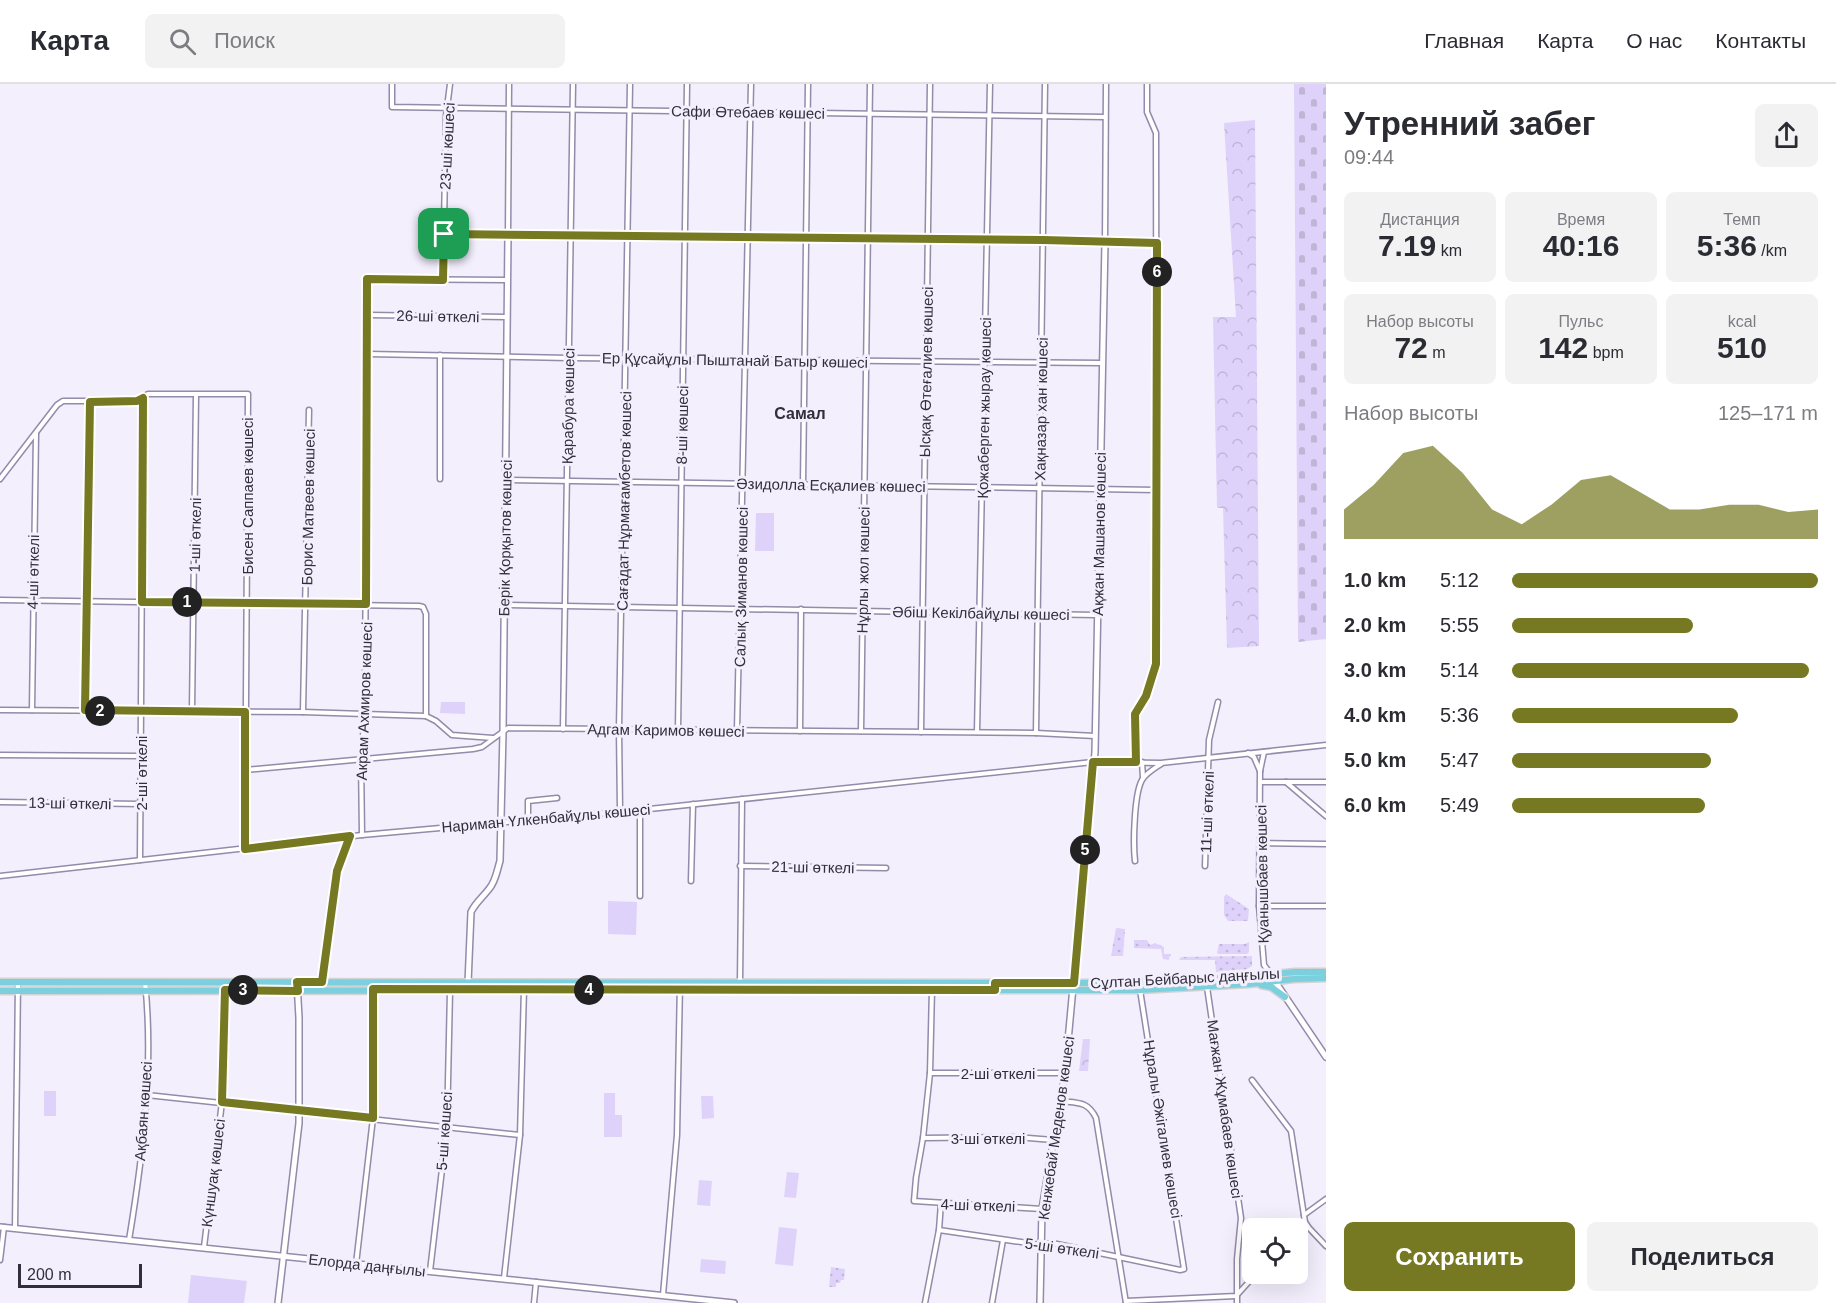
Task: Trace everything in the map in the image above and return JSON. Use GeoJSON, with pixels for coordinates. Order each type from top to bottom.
{"type":"FeatureCollection","features":[{"type":"Feature","properties":{"kind":"main road","name":"Сұлтан Бейбарыс даңғылы"},"geometry":{"type":"LineString","coordinates":[[1074,987],[1326,972]]}},
{"type":"Feature","properties":{"kind":"main road","name":"Сұлтан Бейбарыс даңғылы"},"geometry":{"type":"LineString","coordinates":[[0,991],[450,989],[680,991],[932,987],[1074,987],[1140,990],[1326,978]]}},
{"type":"Feature","properties":{"kind":"main road","name":"Сұлтан Бейбарыс даңғылы"},"geometry":{"type":"LineString","coordinates":[[0,982],[740,983],[932,987]]}},
{"type":"Feature","properties":{"kind":"main road"},"geometry":{"type":"LineString","coordinates":[[1249,984],[1271,987],[1285,997]]}},
{"type":"Feature","properties":{"kind":"street","name":"Сафи Өтебаев көшесі"},"geometry":{"type":"LineString","coordinates":[[392,84],[392,107],[1105,117]]}},
{"type":"Feature","properties":{"kind":"street","name":"23-шi көшесi"},"geometry":{"type":"LineString","coordinates":[[443,280],[446,116],[450,84]]}},
{"type":"Feature","properties":{"kind":"street","name":"Берік Қорқытов көшесі"},"geometry":{"type":"LineString","coordinates":[[468,982],[471,912],[476,902],[491,888],[500,861],[509,84]]}},
{"type":"Feature","properties":{"kind":"street","name":"Қарабура көшесі"},"geometry":{"type":"LineString","coordinates":[[563,729],[573,84]]}},
{"type":"Feature","properties":{"kind":"street","name":"Сағадат Нұрмағамбетов көшесі"},"geometry":{"type":"LineString","coordinates":[[620,810],[630,84]]}},
{"type":"Feature","properties":{"kind":"street","name":"8-шi көшесi"},"geometry":{"type":"LineString","coordinates":[[678,730],[687,84]]}},
{"type":"Feature","properties":{"kind":"street","name":"Салық Зиманов көшесі"},"geometry":{"type":"LineString","coordinates":[[738,730],[751,84]]}},
{"type":"Feature","properties":{"kind":"street"},"geometry":{"type":"LineString","coordinates":[[803,485],[808,84]]}},
{"type":"Feature","properties":{"kind":"street","name":"Нұрлы жол көшесі"},"geometry":{"type":"LineString","coordinates":[[861,731],[870,84]]}},
{"type":"Feature","properties":{"kind":"street","name":"Ысқақ Өтеғалиев көшесі"},"geometry":{"type":"LineString","coordinates":[[921,732],[930,84]]}},
{"type":"Feature","properties":{"kind":"street","name":"Қожаберген жырау көшесі"},"geometry":{"type":"LineString","coordinates":[[977,732],[990,84]]}},
{"type":"Feature","properties":{"kind":"street","name":"Хақназар хан көшесі"},"geometry":{"type":"LineString","coordinates":[[1036,733],[1045,84]]}},
{"type":"Feature","properties":{"kind":"street","name":"Ақжан Машанов көшесі"},"geometry":{"type":"LineString","coordinates":[[1074,987],[1095,736],[1101,489],[1106,84]]}},
{"type":"Feature","properties":{"kind":"street"},"geometry":{"type":"LineString","coordinates":[[1143,778],[1139,762],[1135,714],[1146,696],[1156,664],[1157,243],[1155,133],[1147,117],[1147,84]]}},
{"type":"Feature","properties":{"kind":"street"},"geometry":{"type":"LineString","coordinates":[[444,234],[987,239],[1157,243]]}},
{"type":"Feature","properties":{"kind":"street","name":"Акрам Ахмиров көшесі"},"geometry":{"type":"LineString","coordinates":[[362,835],[361,758],[365,714],[366,604],[367,279],[443,280]]}},
{"type":"Feature","properties":{"kind":"street"},"geometry":{"type":"LineString","coordinates":[[443,280],[507,280]]}},
{"type":"Feature","properties":{"kind":"street","name":"26-ші өткелі"},"geometry":{"type":"LineString","coordinates":[[368,315],[507,317]]}},
{"type":"Feature","properties":{"kind":"street","name":"Ер Құсайұлы Пыштанай Батыр көшесі"},"geometry":{"type":"LineString","coordinates":[[368,354],[626,359],[1103,363]]}},
{"type":"Feature","properties":{"kind":"street"},"geometry":{"type":"LineString","coordinates":[[440,355],[440,479]]}},
{"type":"Feature","properties":{"kind":"street"},"geometry":{"type":"LineString","coordinates":[[0,479],[57,405],[63,401],[137,401],[148,394],[196,395]]}},
{"type":"Feature","properties":{"kind":"street","name":"Бисен Саппаев көшесі"},"geometry":{"type":"LineString","coordinates":[[196,395],[248,394],[245,849]]}},
{"type":"Feature","properties":{"kind":"street","name":"1-ші өткелі"},"geometry":{"type":"LineString","coordinates":[[192,711],[196,395]]}},
{"type":"Feature","properties":{"kind":"street","name":"2-ші өткелі"},"geometry":{"type":"LineString","coordinates":[[140,860],[143,398]]}},
{"type":"Feature","properties":{"kind":"street"},"geometry":{"type":"LineString","coordinates":[[85,710],[90,402]]}},
{"type":"Feature","properties":{"kind":"street","name":"Борис Матвеев көшесі"},"geometry":{"type":"LineString","coordinates":[[303,712],[307,604],[309,410]]}},
{"type":"Feature","properties":{"kind":"street","name":"4-ші өткелі"},"geometry":{"type":"LineString","coordinates":[[32,710],[36,433]]}},
{"type":"Feature","properties":{"kind":"street","name":"Әзидолла Есқалиев көшесі"},"geometry":{"type":"LineString","coordinates":[[506,480],[1157,490]]}},
{"type":"Feature","properties":{"kind":"street"},"geometry":{"type":"LineString","coordinates":[[0,600],[366,604],[423,607],[426,614],[426,716]]}},
{"type":"Feature","properties":{"kind":"street","name":"Әбіш Кекілбайұлы көшесі"},"geometry":{"type":"LineString","coordinates":[[504,605],[1097,615]]}},
{"type":"Feature","properties":{"kind":"street"},"geometry":{"type":"LineString","coordinates":[[800,731],[801,609]]}},
{"type":"Feature","properties":{"kind":"street","name":"11-ші өткелі"},"geometry":{"type":"LineString","coordinates":[[1206,866],[1209,740],[1218,702]]}},
{"type":"Feature","properties":{"kind":"street"},"geometry":{"type":"LineString","coordinates":[[0,710],[303,712],[426,716],[436,721],[452,735],[493,738]]}},
{"type":"Feature","properties":{"kind":"street","name":"Адгам Каримов көшесі"},"geometry":{"type":"LineString","coordinates":[[245,770],[473,749],[482,747],[508,728],[977,732],[1095,736]]}},
{"type":"Feature","properties":{"kind":"street","name":"Нариман Үлкенбайұлы көшесі"},"geometry":{"type":"LineString","coordinates":[[0,876],[350,836],[640,810],[1093,762],[1161,763],[1326,745]]}},
{"type":"Feature","properties":{"kind":"street","name":"Қуанышбаев көшесі"},"geometry":{"type":"LineString","coordinates":[[1264,752],[1260,771],[1259,906],[1264,965],[1270,974]]}},
{"type":"Feature","properties":{"kind":"street"},"geometry":{"type":"LineString","coordinates":[[1247,753],[1254,757],[1260,771]]}},
{"type":"Feature","properties":{"kind":"street"},"geometry":{"type":"LineString","coordinates":[[0,755],[141,756]]}},
{"type":"Feature","properties":{"kind":"street"},"geometry":{"type":"LineString","coordinates":[[1135,861],[1133,849],[1138,789],[1143,778],[1161,763]]}},
{"type":"Feature","properties":{"kind":"street"},"geometry":{"type":"LineString","coordinates":[[1261,782],[1326,782]]}},
{"type":"Feature","properties":{"kind":"street"},"geometry":{"type":"LineString","coordinates":[[1286,782],[1326,816]]}},
{"type":"Feature","properties":{"kind":"street"},"geometry":{"type":"LineString","coordinates":[[528,820],[528,801],[557,798]]}},
{"type":"Feature","properties":{"kind":"street"},"geometry":{"type":"LineString","coordinates":[[740,983],[742,799]]}},
{"type":"Feature","properties":{"kind":"street","name":"13-ші өткелі"},"geometry":{"type":"LineString","coordinates":[[0,802],[141,804]]}},
{"type":"Feature","properties":{"kind":"street"},"geometry":{"type":"LineString","coordinates":[[691,881],[693,804]]}},
{"type":"Feature","properties":{"kind":"street"},"geometry":{"type":"LineString","coordinates":[[640,810],[640,897]]}},
{"type":"Feature","properties":{"kind":"street"},"geometry":{"type":"LineString","coordinates":[[322,982],[337,871],[350,836]]}},
{"type":"Feature","properties":{"kind":"street"},"geometry":{"type":"LineString","coordinates":[[1260,843],[1326,844]]}},
{"type":"Feature","properties":{"kind":"street","name":"21-ші өткелі"},"geometry":{"type":"LineString","coordinates":[[740,866],[886,868]]}},
{"type":"Feature","properties":{"kind":"street"},"geometry":{"type":"LineString","coordinates":[[1259,906],[1326,906]]}},
{"type":"Feature","properties":{"kind":"street"},"geometry":{"type":"LineString","coordinates":[[1270,974],[1326,1057]]}},
{"type":"Feature","properties":{"kind":"street"},"geometry":{"type":"LineString","coordinates":[[15,1228],[18,982]]}},
{"type":"Feature","properties":{"kind":"street","name":"Ақбаян көшесі"},"geometry":{"type":"LineString","coordinates":[[129,1240],[144,1138],[147,1095],[145,982]]}},
{"type":"Feature","properties":{"kind":"street"},"geometry":{"type":"LineString","coordinates":[[278,1303],[299,1112],[297,982]]}},
{"type":"Feature","properties":{"kind":"street"},"geometry":{"type":"LineString","coordinates":[[504,1278],[520,1136],[524,982]]}},
{"type":"Feature","properties":{"kind":"street"},"geometry":{"type":"LineString","coordinates":[[663,1295],[676,1135],[680,983]]}},
{"type":"Feature","properties":{"kind":"street"},"geometry":{"type":"LineString","coordinates":[[923,1138],[930,1073],[932,987]]}},
{"type":"Feature","properties":{"kind":"street","name":"Кенжебай Меденов көшесі"},"geometry":{"type":"LineString","coordinates":[[1040,1303],[1042,1209],[1065,1073],[1074,987]]}},
{"type":"Feature","properties":{"kind":"street","name":"Мағжан Жұмабаев көшесі"},"geometry":{"type":"LineString","coordinates":[[1207,987],[1241,1218],[1237,1303]]}},
{"type":"Feature","properties":{"kind":"street"},"geometry":{"type":"LineString","coordinates":[[356,1264],[373,1118],[373,989]]}},
{"type":"Feature","properties":{"kind":"street","name":"5-ші көшесі"},"geometry":{"type":"LineString","coordinates":[[430,1271],[447,1127],[450,989]]}},
{"type":"Feature","properties":{"kind":"street","name":"Күншуақ көшесі"},"geometry":{"type":"LineString","coordinates":[[204,1247],[222,1102],[225,990]]}},
{"type":"Feature","properties":{"kind":"street","name":"Нұралы Әжiгалиев көшесi"},"geometry":{"type":"LineString","coordinates":[[1140,990],[1184,1269]]}},
{"type":"Feature","properties":{"kind":"street","name":"2-ші өткелі"},"geometry":{"type":"LineString","coordinates":[[930,1073],[1065,1073]]}},
{"type":"Feature","properties":{"kind":"street"},"geometry":{"type":"LineString","coordinates":[[1252,1080],[1291,1131],[1304,1218]]}},
{"type":"Feature","properties":{"kind":"street"},"geometry":{"type":"LineString","coordinates":[[147,1095],[373,1118],[520,1136]]}},
{"type":"Feature","properties":{"kind":"street"},"geometry":{"type":"LineString","coordinates":[[1060,1101],[1087,1105],[1096,1118],[1126,1302],[1236,1296],[1247,1284]]}},
{"type":"Feature","properties":{"kind":"street","name":"3-ші өткелі"},"geometry":{"type":"LineString","coordinates":[[923,1138],[1016,1137],[1053,1140]]}},
{"type":"Feature","properties":{"kind":"street","name":"4-ші өткелі"},"geometry":{"type":"LineString","coordinates":[[923,1138],[914,1201],[1042,1209]]}},
{"type":"Feature","properties":{"kind":"street"},"geometry":{"type":"LineString","coordinates":[[1304,1215],[1326,1199]]}},
{"type":"Feature","properties":{"kind":"street"},"geometry":{"type":"LineString","coordinates":[[925,1303],[939,1230],[941,1203]]}},
{"type":"Feature","properties":{"kind":"street"},"geometry":{"type":"LineString","coordinates":[[0,1260],[2,1227]]}},
{"type":"Feature","properties":{"kind":"street","name":"Елорда даңғылы"},"geometry":{"type":"LineString","coordinates":[[2,1227],[734,1303]]}},
{"type":"Feature","properties":{"kind":"street"},"geometry":{"type":"LineString","coordinates":[[1308,1228],[1326,1246]]}},
{"type":"Feature","properties":{"kind":"street","name":"5-ші өткелі"},"geometry":{"type":"LineString","coordinates":[[939,1230],[1041,1245],[1052,1243],[1184,1269]]}},
{"type":"Feature","properties":{"kind":"street"},"geometry":{"type":"LineString","coordinates":[[992,1303],[1003,1240]]}},
{"type":"Feature","properties":{"kind":"street"},"geometry":{"type":"LineString","coordinates":[[534,1303],[536,1282]]}},
{"type":"Feature","properties":{"kind":"green space"},"geometry":{"type":"Polygon","coordinates":[[[1294,84],[1326,84],[1326,639],[1298,642],[1294,84]]]}},
{"type":"Feature","properties":{"kind":"green space"},"geometry":{"type":"Polygon","coordinates":[[[1255,120],[1259,646],[1227,648],[1223,508],[1217,508],[1213,317],[1236,317],[1224,123],[1255,120]]]}},
{"type":"Feature","properties":{"kind":"green space"},"geometry":{"type":"Polygon","coordinates":[[[756,513],[774,513],[774,551],[755,551],[756,513]]]}},
{"type":"Feature","properties":{"kind":"green space"},"geometry":{"type":"Polygon","coordinates":[[[441,702],[465,702],[465,714],[440,713],[441,702]]]}},
{"type":"Feature","properties":{"kind":"green space"},"geometry":{"type":"Polygon","coordinates":[[[1226,894],[1249,909],[1248,921],[1228,921],[1224,915],[1226,894]]]}},
{"type":"Feature","properties":{"kind":"green space"},"geometry":{"type":"Polygon","coordinates":[[[608,901],[637,902],[636,935],[608,934],[608,901]]]}},
{"type":"Feature","properties":{"kind":"green space"},"geometry":{"type":"Polygon","coordinates":[[[1116,928],[1125,929],[1123,956],[1111,956],[1116,928]]]}},
{"type":"Feature","properties":{"kind":"green space"},"geometry":{"type":"Polygon","coordinates":[[[1134,940],[1147,940],[1150,945],[1155,943],[1164,947],[1164,954],[1171,954],[1169,960],[1163,959],[1161,949],[1134,948],[1134,940]]]}},
{"type":"Feature","properties":{"kind":"green space"},"geometry":{"type":"Polygon","coordinates":[[[1249,942],[1247,954],[1217,953],[1219,944],[1249,942]]]}},
{"type":"Feature","properties":{"kind":"green space"},"geometry":{"type":"Polygon","coordinates":[[[1252,956],[1252,966],[1242,972],[1216,972],[1215,960],[1179,960],[1181,957],[1252,956]]]}},
{"type":"Feature","properties":{"kind":"green space"},"geometry":{"type":"Polygon","coordinates":[[[1083,1039],[1090,1039],[1088,1071],[1079,1071],[1083,1039]]]}},
{"type":"Feature","properties":{"kind":"green space"},"geometry":{"type":"Polygon","coordinates":[[[44,1091],[56,1091],[56,1116],[44,1116],[44,1091]]]}},
{"type":"Feature","properties":{"kind":"green space"},"geometry":{"type":"Polygon","coordinates":[[[604,1093],[615,1093],[615,1115],[622,1115],[622,1137],[604,1137],[604,1093]]]}},
{"type":"Feature","properties":{"kind":"green space"},"geometry":{"type":"Polygon","coordinates":[[[701,1096],[713,1096],[714,1118],[702,1119],[701,1096]]]}},
{"type":"Feature","properties":{"kind":"green space"},"geometry":{"type":"Polygon","coordinates":[[[787,1172],[799,1173],[796,1198],[784,1197],[787,1172]]]}},
{"type":"Feature","properties":{"kind":"green space"},"geometry":{"type":"Polygon","coordinates":[[[699,1180],[712,1181],[710,1206],[697,1205],[699,1180]]]}},
{"type":"Feature","properties":{"kind":"green space"},"geometry":{"type":"Polygon","coordinates":[[[779,1227],[797,1229],[793,1266],[775,1264],[779,1227]]]}},
{"type":"Feature","properties":{"kind":"green space"},"geometry":{"type":"Polygon","coordinates":[[[701,1259],[726,1261],[725,1274],[700,1272],[701,1259]]]}},
{"type":"Feature","properties":{"kind":"green space"},"geometry":{"type":"Polygon","coordinates":[[[831,1267],[845,1269],[844,1280],[836,1283],[836,1287],[829,1287],[831,1267]]]}},
{"type":"Feature","properties":{"kind":"green space"},"geometry":{"type":"Polygon","coordinates":[[[191,1275],[247,1281],[244,1303],[188,1303],[191,1275]]]}},
{"type":"Feature","properties":{"kind":"district","name":"Самал"},"geometry":{"type":"Point","coordinates":[800,413]}},
{"type":"Feature","properties":{"kind":"route"},"geometry":{"type":"LineString","coordinates":[[444,234],[1157,243],[1156,664],[1146,696],[1135,714],[1136,762],[1093,762],[1074,983],[995,983],[995,990],[373,989],[373,1118],[299,1112],[222,1102],[225,990],[298,991],[297,982],[322,982],[337,871],[350,836],[245,849],[245,712],[85,710],[90,402],[137,401],[143,398],[142,602],[366,604],[367,279],[443,280],[444,234]]}}]}
